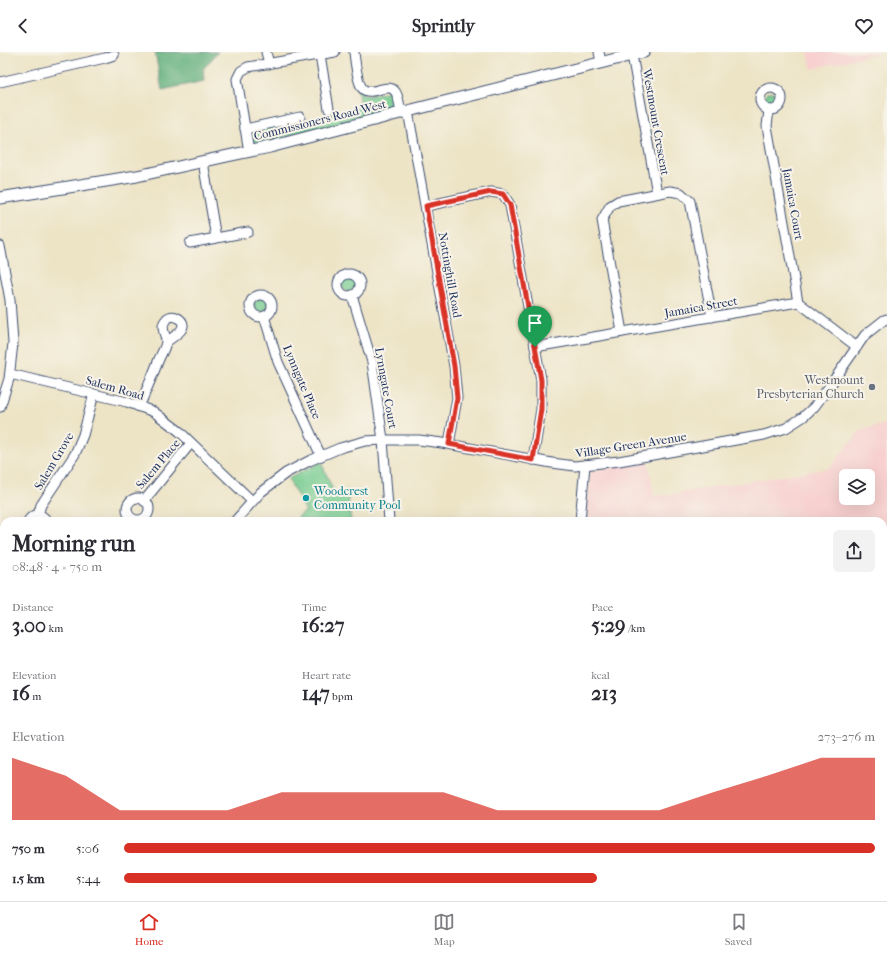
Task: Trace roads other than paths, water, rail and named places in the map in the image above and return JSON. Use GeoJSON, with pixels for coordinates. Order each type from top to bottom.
{"type":"FeatureCollection","features":[{"type":"Feature","properties":{"kind":"main road","name":"Commissioners Road West"},"geometry":{"type":"LineString","coordinates":[[0,198],[137,176],[249,152],[405,112],[600,57],[632,55],[644,52]]}},
{"type":"Feature","properties":{"kind":"street"},"geometry":{"type":"LineString","coordinates":[[266,52],[269,64]]}},
{"type":"Feature","properties":{"kind":"street"},"geometry":{"type":"LineString","coordinates":[[249,152],[237,79],[241,71],[248,67],[335,52]]}},
{"type":"Feature","properties":{"kind":"street","name":"Nottinghill Road"},"geometry":{"type":"LineString","coordinates":[[354,52],[359,84],[363,90],[369,92],[386,88],[392,89],[397,93],[405,112],[426,206],[454,366],[457,398],[449,444]]}},
{"type":"Feature","properties":{"kind":"street"},"geometry":{"type":"LineString","coordinates":[[0,82],[114,55]]}},
{"type":"Feature","properties":{"kind":"street"},"geometry":{"type":"LineString","coordinates":[[320,55],[329,109]]}},
{"type":"Feature","properties":{"kind":"street","name":"Westmount Crescent"},"geometry":{"type":"LineString","coordinates":[[632,55],[657,193]]}},
{"type":"Feature","properties":{"kind":"street","name":"Jamaica Court"},"geometry":{"type":"LineString","coordinates":[[769,110],[767,126],[798,302]]}},
{"type":"Feature","properties":{"kind":"street"},"geometry":{"type":"LineString","coordinates":[[245,129],[300,117]]}},
{"type":"Feature","properties":{"kind":"street"},"geometry":{"type":"LineString","coordinates":[[203,162],[216,238]]}},
{"type":"Feature","properties":{"kind":"street","name":"Westmount Crescent"},"geometry":{"type":"LineString","coordinates":[[622,332],[602,220],[610,206],[618,200],[657,193],[670,191],[681,193],[690,200],[712,317]]}},
{"type":"Feature","properties":{"kind":"street"},"geometry":{"type":"LineString","coordinates":[[426,206],[491,192],[503,194],[510,205],[541,380],[541,409],[533,460]]}},
{"type":"Feature","properties":{"kind":"street"},"geometry":{"type":"LineString","coordinates":[[190,243],[248,232]]}},
{"type":"Feature","properties":{"kind":"street"},"geometry":{"type":"LineString","coordinates":[[0,246],[10,300],[13,343],[9,379],[0,407]]}},
{"type":"Feature","properties":{"kind":"street","name":"Lynngate Court"},"geometry":{"type":"LineString","coordinates":[[352,295],[372,362],[383,440],[389,517]]}},
{"type":"Feature","properties":{"kind":"street"},"geometry":{"type":"LineString","coordinates":[[798,302],[857,347]]}},
{"type":"Feature","properties":{"kind":"street","name":"Jamaica Street"},"geometry":{"type":"LineString","coordinates":[[535,347],[798,302]]}},
{"type":"Feature","properties":{"kind":"street","name":"Lynngate Place"},"geometry":{"type":"LineString","coordinates":[[264,316],[278,362],[321,456]]}},
{"type":"Feature","properties":{"kind":"street","name":"Village Green Avenue"},"geometry":{"type":"LineString","coordinates":[[238,517],[261,492],[286,473],[309,461],[340,448],[358,443],[383,440],[419,440],[575,466],[619,461],[764,435],[786,428],[803,417],[814,407],[865,335],[887,319]]}},
{"type":"Feature","properties":{"kind":"street"},"geometry":{"type":"LineString","coordinates":[[139,407],[166,342]]}},
{"type":"Feature","properties":{"kind":"street","name":"Salem Road"},"geometry":{"type":"LineString","coordinates":[[10,374],[127,402],[154,412],[179,431],[252,501]]}},
{"type":"Feature","properties":{"kind":"street","name":"Salem Grove"},"geometry":{"type":"LineString","coordinates":[[38,515],[41,506],[75,454],[83,435],[94,394]]}},
{"type":"Feature","properties":{"kind":"street","name":"Salem Place"},"geometry":{"type":"LineString","coordinates":[[144,500],[192,443]]}},
{"type":"Feature","properties":{"kind":"street"},"geometry":{"type":"LineString","coordinates":[[580,517],[585,465]]}},
{"type":"Feature","properties":{"kind":"street"},"geometry":{"type":"LineString","coordinates":[[31,517],[38,515],[43,517]]}},
{"type":"Feature","properties":{"kind":"place","name":"Westmount Presbyterian Church"},"geometry":{"type":"Point","coordinates":[872,387]}},
{"type":"Feature","properties":{"kind":"place","name":"Woodcrest Community Pool"},"geometry":{"type":"Point","coordinates":[306,498]}}]}
